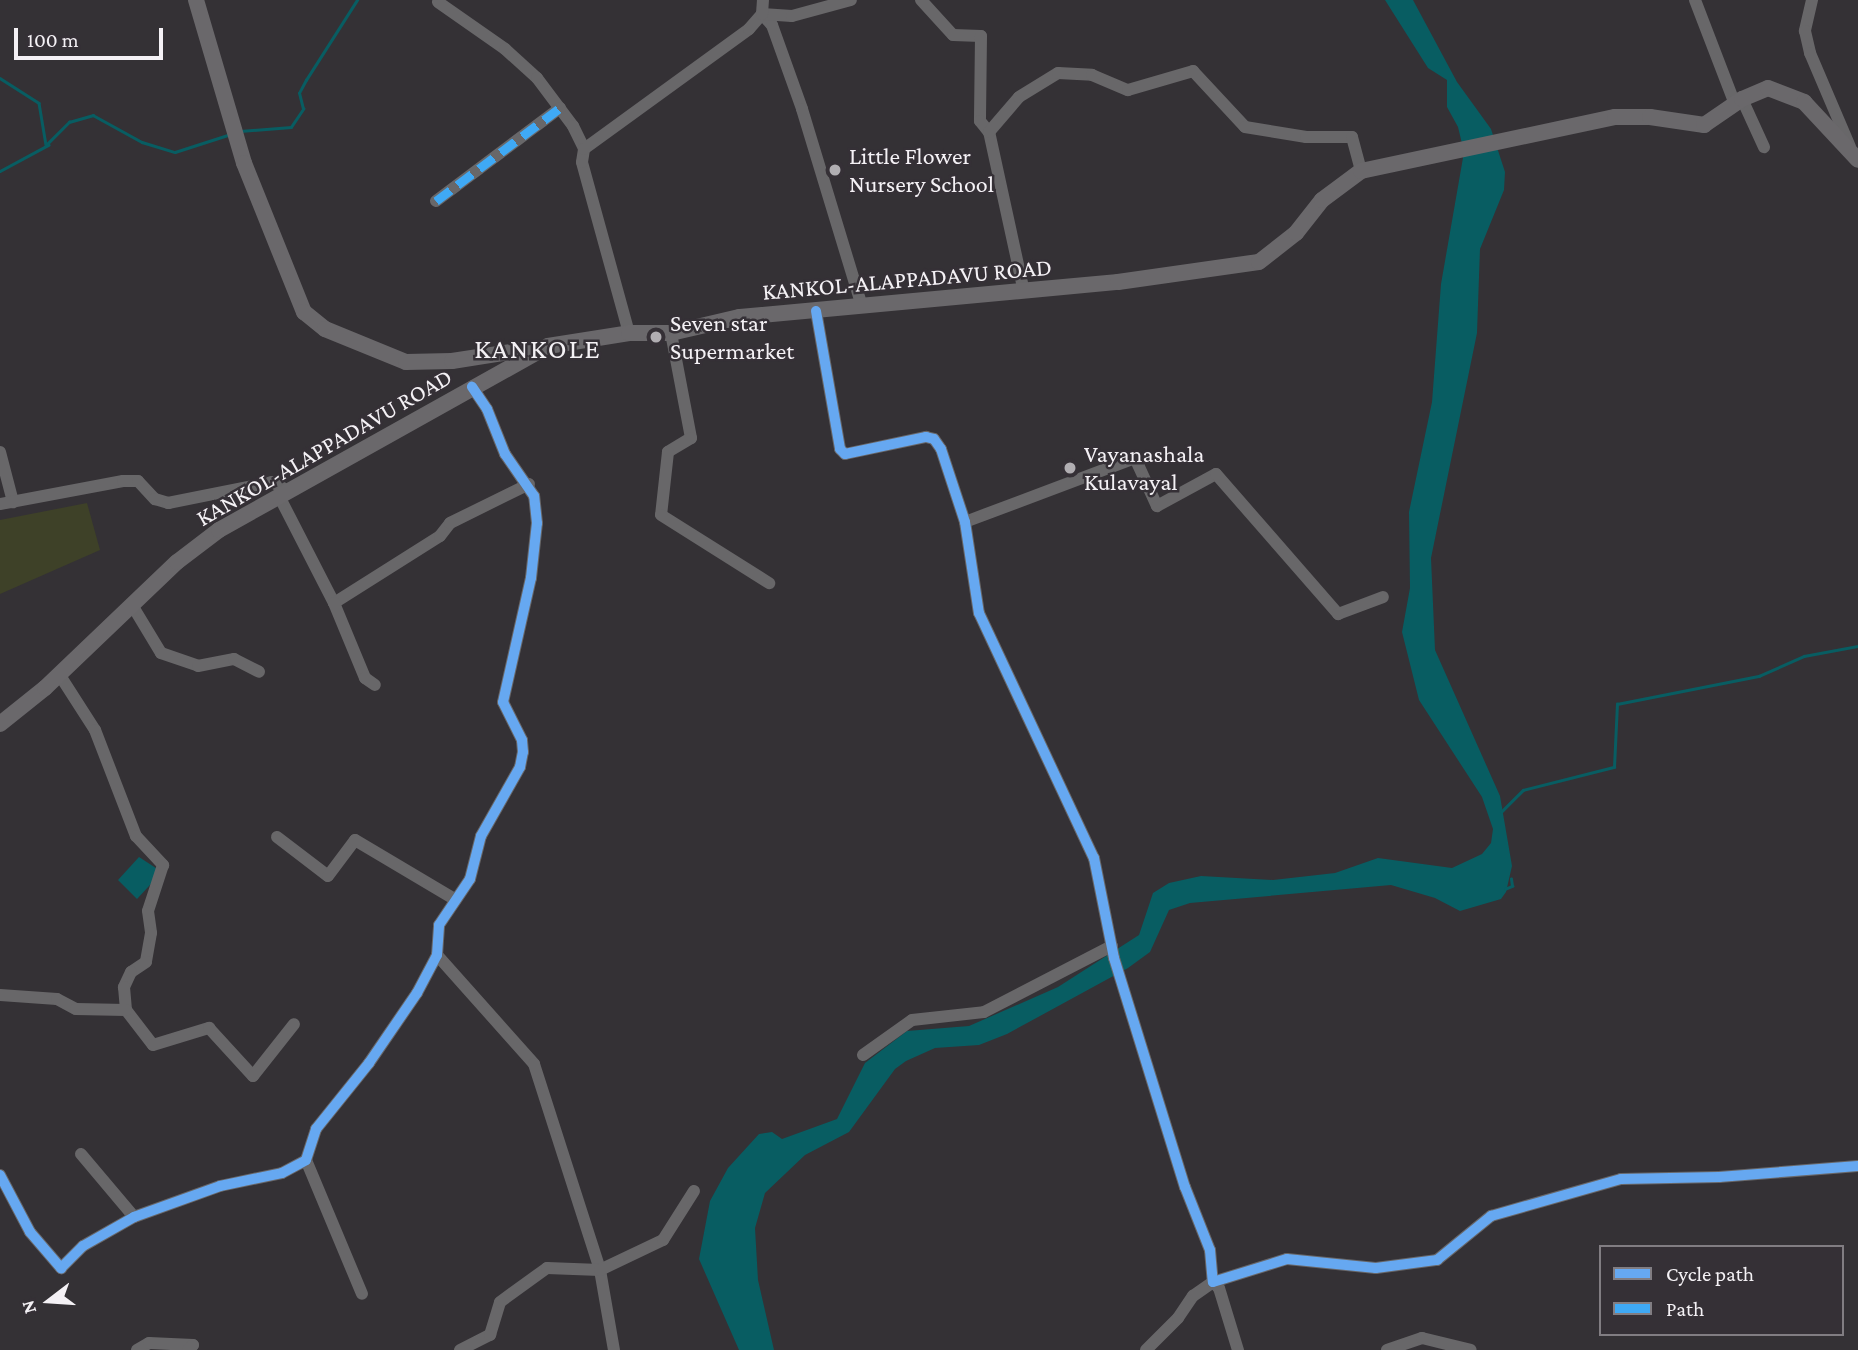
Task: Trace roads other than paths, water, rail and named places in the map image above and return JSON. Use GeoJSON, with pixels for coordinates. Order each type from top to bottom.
{"type":"FeatureCollection","features":[{"type":"Feature","properties":{"kind":"main road"},"geometry":{"type":"LineString","coordinates":[[196,0],[244,163],[304,312],[325,329],[406,362],[452,361],[548,346]]}},
{"type":"Feature","properties":{"kind":"main road","name":"KANKOL-ALAPPADAVU ROAD"},"geometry":{"type":"LineString","coordinates":[[0,724],[219,530],[548,346],[629,333],[671,333],[740,317],[1024,292],[1199,273],[1259,261],[1296,233],[1322,200],[1361,171],[1436,152],[1635,115],[1704,125],[1739,102],[1768,88],[1786,92],[1804,102],[1856,159]]}},
{"type":"Feature","properties":{"kind":"street"},"geometry":{"type":"LineString","coordinates":[[763,7],[793,16],[851,0]]}},
{"type":"Feature","properties":{"kind":"street"},"geometry":{"type":"LineString","coordinates":[[921,0],[953,35],[981,36],[980,121],[989,132],[1024,292]]}},
{"type":"Feature","properties":{"kind":"street"},"geometry":{"type":"LineString","coordinates":[[1695,0],[1739,102],[1764,147]]}},
{"type":"Feature","properties":{"kind":"street"},"geometry":{"type":"LineString","coordinates":[[1812,0],[1805,31],[1810,52],[1856,159]]}},
{"type":"Feature","properties":{"kind":"street"},"geometry":{"type":"LineString","coordinates":[[438,2],[505,49],[560,108],[584,149],[582,162],[629,333]]}},
{"type":"Feature","properties":{"kind":"street"},"geometry":{"type":"LineString","coordinates":[[584,149],[730,44],[763,7]]}},
{"type":"Feature","properties":{"kind":"street"},"geometry":{"type":"LineString","coordinates":[[763,7],[802,109],[862,307]]}},
{"type":"Feature","properties":{"kind":"street"},"geometry":{"type":"LineString","coordinates":[[989,132],[1019,97],[1058,73],[1092,75],[1128,90],[1193,71],[1245,127],[1306,137],[1352,137],[1361,171]]}},
{"type":"Feature","properties":{"kind":"street"},"geometry":{"type":"LineString","coordinates":[[436,201],[560,108]]}},
{"type":"Feature","properties":{"kind":"street"},"geometry":{"type":"LineString","coordinates":[[816,311],[840,449],[845,454],[934,439],[965,522],[979,613],[1094,858],[1117,969],[1185,1187],[1210,1250],[1213,1282],[1219,1288],[1238,1350]]}},
{"type":"Feature","properties":{"kind":"street"},"geometry":{"type":"LineString","coordinates":[[671,333],[691,438],[668,452],[662,515],[769,583]]}},
{"type":"Feature","properties":{"kind":"street"},"geometry":{"type":"LineString","coordinates":[[362,1293],[306,1160],[316,1129],[395,1027],[438,955],[439,925],[470,878],[487,821],[520,767],[523,752],[522,740],[503,702],[531,578],[537,523],[529,484],[505,454],[487,409],[472,387]]}},
{"type":"Feature","properties":{"kind":"street"},"geometry":{"type":"LineString","coordinates":[[0,452],[7,503],[123,481],[138,481],[155,499],[167,503],[272,482],[283,494],[334,603],[365,678],[375,685]]}},
{"type":"Feature","properties":{"kind":"street"},"geometry":{"type":"LineString","coordinates":[[965,522],[1135,458],[1157,506],[1216,474],[1338,614],[1383,597]]}},
{"type":"Feature","properties":{"kind":"street"},"geometry":{"type":"LineString","coordinates":[[334,603],[440,536],[450,523],[529,484]]}},
{"type":"Feature","properties":{"kind":"street"},"geometry":{"type":"LineString","coordinates":[[132,605],[161,653],[198,666],[234,659],[259,672]]}},
{"type":"Feature","properties":{"kind":"street"},"geometry":{"type":"LineString","coordinates":[[59,674],[95,730],[136,836],[163,865],[148,911],[151,933],[146,962],[131,972],[124,987],[126,1010],[153,1045],[209,1028],[253,1076],[294,1024]]}},
{"type":"Feature","properties":{"kind":"street"},"geometry":{"type":"LineString","coordinates":[[277,837],[328,876],[355,840],[456,900]]}},
{"type":"Feature","properties":{"kind":"street"},"geometry":{"type":"LineString","coordinates":[[863,1055],[912,1020],[984,1012],[1112,946]]}},
{"type":"Feature","properties":{"kind":"street"},"geometry":{"type":"LineString","coordinates":[[438,955],[534,1064],[600,1270],[614,1350]]}},
{"type":"Feature","properties":{"kind":"street"},"geometry":{"type":"LineString","coordinates":[[0,995],[57,999],[76,1009],[126,1010]]}},
{"type":"Feature","properties":{"kind":"street"},"geometry":{"type":"LineString","coordinates":[[82,1154],[134,1217]]}},
{"type":"Feature","properties":{"kind":"street"},"geometry":{"type":"LineString","coordinates":[[0,1175],[30,1232],[61,1268],[83,1246],[134,1217],[220,1186],[282,1173],[306,1160]]}},
{"type":"Feature","properties":{"kind":"street"},"geometry":{"type":"LineString","coordinates":[[1146,1350],[1178,1318],[1193,1296],[1213,1282],[1287,1259],[1376,1268],[1437,1260],[1491,1216],[1621,1179],[1719,1177],[1858,1166]]}},
{"type":"Feature","properties":{"kind":"street"},"geometry":{"type":"LineString","coordinates":[[460,1350],[490,1335],[500,1303],[547,1268],[600,1270],[663,1240],[694,1191]]}},
{"type":"Feature","properties":{"kind":"street"},"geometry":{"type":"LineString","coordinates":[[1387,1350],[1422,1338],[1471,1350]]}},
{"type":"Feature","properties":{"kind":"street"},"geometry":{"type":"LineString","coordinates":[[137,1350],[149,1343],[192,1345],[188,1350]]}},
{"type":"Feature","properties":{"kind":"water"},"geometry":{"type":"Polygon","coordinates":[[[1385,0],[1413,0],[1457,82],[1491,129],[1505,172],[1504,190],[1480,249],[1477,333],[1431,558],[1435,650],[1500,796],[1512,866],[1506,892],[1501,899],[1460,911],[1435,898],[1391,885],[1190,903],[1169,910],[1150,952],[1128,968],[1007,1034],[979,1045],[935,1048],[906,1061],[895,1069],[849,1132],[805,1155],[765,1193],[755,1228],[758,1280],[774,1350],[739,1350],[699,1259],[710,1201],[728,1168],[759,1134],[772,1132],[782,1139],[837,1119],[865,1063],[907,1031],[969,1026],[1058,987],[1139,935],[1153,893],[1169,883],[1201,876],[1273,880],[1335,873],[1378,858],[1452,868],[1482,854],[1491,843],[1493,829],[1482,797],[1419,700],[1402,632],[1410,588],[1409,512],[1432,402],[1441,284],[1464,152],[1458,127],[1447,107],[1447,80],[1428,68],[1385,0]]]}},
{"type":"Feature","properties":{"kind":"water"},"geometry":{"type":"Polygon","coordinates":[[[139,857],[162,872],[137,899],[118,880],[139,857]]]}},
{"type":"Feature","properties":{"kind":"waterway"},"geometry":{"type":"LineString","coordinates":[[240,131],[291,127],[303,109],[299,93],[357,0]]}},
{"type":"Feature","properties":{"kind":"waterway"},"geometry":{"type":"LineString","coordinates":[[0,78],[39,103],[46,145]]}},
{"type":"Feature","properties":{"kind":"waterway"},"geometry":{"type":"LineString","coordinates":[[46,145],[69,122],[93,115],[142,142],[175,152],[231,134]]}},
{"type":"Feature","properties":{"kind":"waterway"},"geometry":{"type":"LineString","coordinates":[[0,171],[48,145]]}},
{"type":"Feature","properties":{"kind":"waterway"},"geometry":{"type":"LineString","coordinates":[[1501,812],[1523,790],[1614,767],[1617,704],[1759,676],[1804,656],[1858,646]]}},
{"type":"Feature","properties":{"kind":"waterway"},"geometry":{"type":"LineString","coordinates":[[1505,889],[1512,886],[1511,879]]}},
{"type":"Feature","properties":{"kind":"place","name":"Little Flower Nursery School"},"geometry":{"type":"Point","coordinates":[835,170]}},
{"type":"Feature","properties":{"kind":"place","name":"Seven star Supermarket"},"geometry":{"type":"Point","coordinates":[656,337]}},
{"type":"Feature","properties":{"kind":"place","name":"Vayanashala Kulavayal"},"geometry":{"type":"Point","coordinates":[1070,468]}},
{"type":"Feature","properties":{"kind":"district","name":"KANKOLE"},"geometry":{"type":"Point","coordinates":[538,349]}}]}
